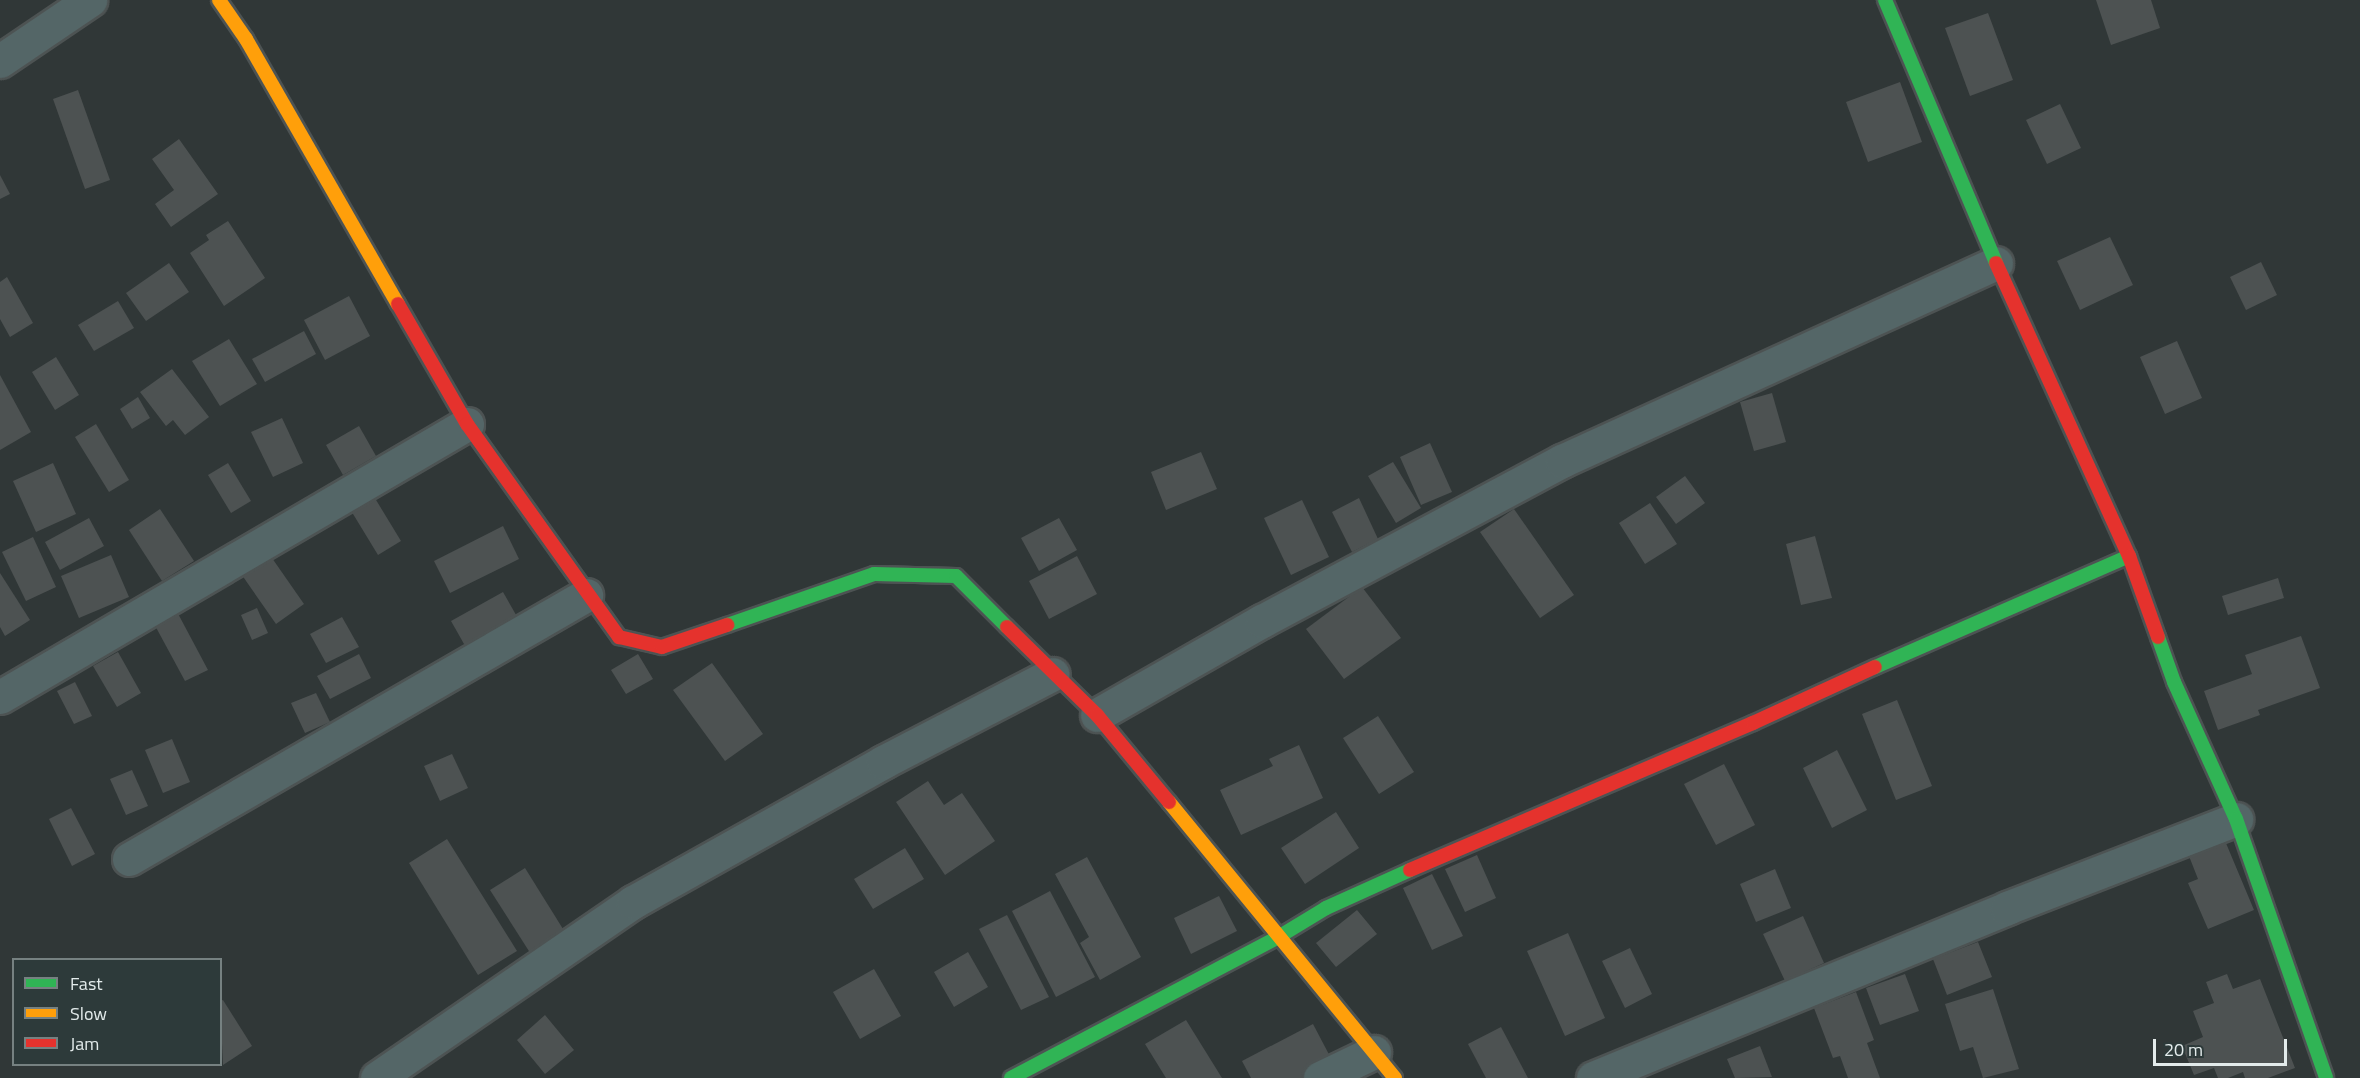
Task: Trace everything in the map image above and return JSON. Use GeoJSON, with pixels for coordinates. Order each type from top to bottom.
{"type":"FeatureCollection","features":[{"type":"Feature","properties":{"kind":"street"},"geometry":{"type":"LineString","coordinates":[[0,61],[90,0]]}},
{"type":"Feature","properties":{"kind":"street"},"geometry":{"type":"LineString","coordinates":[[219,0],[246,39],[467,424],[586,595],[619,637],[662,647],[874,574],[956,576],[1097,715],[1395,1078]]}},
{"type":"Feature","properties":{"kind":"street"},"geometry":{"type":"LineString","coordinates":[[1885,0],[1996,263],[2129,556],[2174,682],[2236,819],[2326,1078]]}},
{"type":"Feature","properties":{"kind":"street"},"geometry":{"type":"LineString","coordinates":[[1097,715],[1262,621],[1562,461],[1996,263]]}},
{"type":"Feature","properties":{"kind":"street"},"geometry":{"type":"LineString","coordinates":[[0,697],[467,424]]}},
{"type":"Feature","properties":{"kind":"street"},"geometry":{"type":"LineString","coordinates":[[1011,1078],[1280,936],[1326,908],[1507,826],[1753,723],[1942,636],[2129,556]]}},
{"type":"Feature","properties":{"kind":"street"},"geometry":{"type":"LineString","coordinates":[[129,860],[586,595]]}},
{"type":"Feature","properties":{"kind":"street"},"geometry":{"type":"LineString","coordinates":[[377,1078],[633,902],[883,762],[1053,674]]}},
{"type":"Feature","properties":{"kind":"street"},"geometry":{"type":"LineString","coordinates":[[1593,1078],[2007,908],[2236,819]]}},
{"type":"Feature","properties":{"kind":"street"},"geometry":{"type":"LineString","coordinates":[[1320,1078],[1374,1052]]}},
{"type":"Feature","properties":{"kind":"building"},"geometry":{"type":"Polygon","coordinates":[[[2096,0],[2151,0],[2160,28],[2111,45],[2096,0]]]}},
{"type":"Feature","properties":{"kind":"building"},"geometry":{"type":"Polygon","coordinates":[[[1988,13],[2013,80],[1970,96],[1945,28],[1988,13]]]}},
{"type":"Feature","properties":{"kind":"building"},"geometry":{"type":"Polygon","coordinates":[[[1900,82],[1922,142],[1868,162],[1846,102],[1900,82]]]}},
{"type":"Feature","properties":{"kind":"building"},"geometry":{"type":"Polygon","coordinates":[[[78,90],[110,180],[85,189],[53,99],[78,90]]]}},
{"type":"Feature","properties":{"kind":"building"},"geometry":{"type":"Polygon","coordinates":[[[2060,104],[2081,148],[2047,164],[2026,120],[2060,104]]]}},
{"type":"Feature","properties":{"kind":"building"},"geometry":{"type":"Polygon","coordinates":[[[179,139],[218,194],[171,227],[155,204],[174,190],[152,159],[179,139]]]}},
{"type":"Feature","properties":{"kind":"building"},"geometry":{"type":"Polygon","coordinates":[[[0,175],[10,194],[0,199],[0,175]]]}},
{"type":"Feature","properties":{"kind":"building"},"geometry":{"type":"Polygon","coordinates":[[[228,221],[265,278],[224,306],[190,253],[209,240],[206,235],[228,221]]]}},
{"type":"Feature","properties":{"kind":"building"},"geometry":{"type":"Polygon","coordinates":[[[2110,237],[2133,285],[2080,310],[2057,261],[2110,237]]]}},
{"type":"Feature","properties":{"kind":"building"},"geometry":{"type":"Polygon","coordinates":[[[2261,262],[2277,295],[2246,310],[2230,277],[2261,262]]]}},
{"type":"Feature","properties":{"kind":"building"},"geometry":{"type":"Polygon","coordinates":[[[169,263],[189,292],[146,321],[126,293],[169,263]]]}},
{"type":"Feature","properties":{"kind":"building"},"geometry":{"type":"Polygon","coordinates":[[[7,277],[33,323],[10,337],[0,319],[0,282],[7,277]]]}},
{"type":"Feature","properties":{"kind":"building"},"geometry":{"type":"Polygon","coordinates":[[[349,296],[370,336],[325,360],[304,320],[349,296]]]}},
{"type":"Feature","properties":{"kind":"building"},"geometry":{"type":"Polygon","coordinates":[[[118,301],[134,328],[94,351],[78,325],[118,301]]]}},
{"type":"Feature","properties":{"kind":"building"},"geometry":{"type":"Polygon","coordinates":[[[304,331],[316,354],[265,382],[252,359],[304,331]]]}},
{"type":"Feature","properties":{"kind":"building"},"geometry":{"type":"Polygon","coordinates":[[[229,339],[257,384],[220,406],[192,361],[229,339]]]}},
{"type":"Feature","properties":{"kind":"building"},"geometry":{"type":"Polygon","coordinates":[[[2177,341],[2202,398],[2165,414],[2140,357],[2177,341]]]}},
{"type":"Feature","properties":{"kind":"building"},"geometry":{"type":"Polygon","coordinates":[[[56,357],[79,395],[55,410],[32,372],[56,357]]]}},
{"type":"Feature","properties":{"kind":"building"},"geometry":{"type":"Polygon","coordinates":[[[172,369],[209,417],[185,435],[173,420],[166,426],[140,392],[172,369]]]}},
{"type":"Feature","properties":{"kind":"building"},"geometry":{"type":"Polygon","coordinates":[[[0,375],[31,432],[0,450],[0,375]]]}},
{"type":"Feature","properties":{"kind":"building"},"geometry":{"type":"Polygon","coordinates":[[[1772,393],[1786,442],[1754,451],[1740,402],[1772,393]]]}},
{"type":"Feature","properties":{"kind":"building"},"geometry":{"type":"Polygon","coordinates":[[[138,397],[150,418],[132,429],[120,409],[138,397]]]}},
{"type":"Feature","properties":{"kind":"building"},"geometry":{"type":"Polygon","coordinates":[[[282,418],[303,463],[273,477],[251,432],[282,418]]]}},
{"type":"Feature","properties":{"kind":"building"},"geometry":{"type":"Polygon","coordinates":[[[96,424],[129,480],[109,492],[75,437],[96,424]]]}},
{"type":"Feature","properties":{"kind":"building"},"geometry":{"type":"Polygon","coordinates":[[[359,426],[376,456],[343,475],[326,445],[359,426]]]}},
{"type":"Feature","properties":{"kind":"building"},"geometry":{"type":"Polygon","coordinates":[[[1430,443],[1452,492],[1421,505],[1400,457],[1430,443]]]}},
{"type":"Feature","properties":{"kind":"building"},"geometry":{"type":"Polygon","coordinates":[[[1201,452],[1217,489],[1166,510],[1151,472],[1201,452]]]}},
{"type":"Feature","properties":{"kind":"building"},"geometry":{"type":"Polygon","coordinates":[[[1393,462],[1421,508],[1396,523],[1368,476],[1393,462]]]}},
{"type":"Feature","properties":{"kind":"building"},"geometry":{"type":"Polygon","coordinates":[[[53,463],[76,514],[36,532],[13,481],[53,463]]]}},
{"type":"Feature","properties":{"kind":"building"},"geometry":{"type":"Polygon","coordinates":[[[228,463],[251,501],[231,513],[208,475],[228,463]]]}},
{"type":"Feature","properties":{"kind":"building"},"geometry":{"type":"Polygon","coordinates":[[[1685,476],[1705,503],[1676,524],[1656,497],[1685,476]]]}},
{"type":"Feature","properties":{"kind":"building"},"geometry":{"type":"Polygon","coordinates":[[[373,495],[401,541],[378,555],[350,509],[373,495]]]}},
{"type":"Feature","properties":{"kind":"building"},"geometry":{"type":"Polygon","coordinates":[[[1359,498],[1378,539],[1352,552],[1332,512],[1359,498]]]}},
{"type":"Feature","properties":{"kind":"building"},"geometry":{"type":"Polygon","coordinates":[[[1302,500],[1329,557],[1291,575],[1264,518],[1302,500]]]}},
{"type":"Feature","properties":{"kind":"building"},"geometry":{"type":"Polygon","coordinates":[[[1650,503],[1677,544],[1645,564],[1619,523],[1650,503]]]}},
{"type":"Feature","properties":{"kind":"building"},"geometry":{"type":"Polygon","coordinates":[[[160,509],[194,561],[162,581],[129,530],[160,509]]]}},
{"type":"Feature","properties":{"kind":"building"},"geometry":{"type":"Polygon","coordinates":[[[1514,509],[1574,595],[1540,618],[1480,532],[1514,509]]]}},
{"type":"Feature","properties":{"kind":"building"},"geometry":{"type":"Polygon","coordinates":[[[89,518],[104,546],[60,570],[45,542],[89,518]]]}},
{"type":"Feature","properties":{"kind":"building"},"geometry":{"type":"Polygon","coordinates":[[[1059,518],[1077,550],[1039,571],[1021,538],[1059,518]]]}},
{"type":"Feature","properties":{"kind":"building"},"geometry":{"type":"Polygon","coordinates":[[[503,526],[519,559],[450,593],[434,561],[503,526]]]}},
{"type":"Feature","properties":{"kind":"building"},"geometry":{"type":"Polygon","coordinates":[[[1815,536],[1832,598],[1801,605],[1786,544],[1815,536]]]}},
{"type":"Feature","properties":{"kind":"building"},"geometry":{"type":"Polygon","coordinates":[[[33,537],[56,587],[26,601],[2,552],[33,537]]]}},
{"type":"Feature","properties":{"kind":"building"},"geometry":{"type":"Polygon","coordinates":[[[265,548],[304,604],[276,624],[237,568],[265,548]]]}},
{"type":"Feature","properties":{"kind":"building"},"geometry":{"type":"Polygon","coordinates":[[[111,555],[129,597],[79,618],[61,576],[111,555]]]}},
{"type":"Feature","properties":{"kind":"building"},"geometry":{"type":"Polygon","coordinates":[[[1077,556],[1097,594],[1049,619],[1029,581],[1077,556]]]}},
{"type":"Feature","properties":{"kind":"building"},"geometry":{"type":"Polygon","coordinates":[[[0,573],[30,620],[5,636],[0,627],[0,573]]]}},
{"type":"Feature","properties":{"kind":"building"},"geometry":{"type":"Polygon","coordinates":[[[2278,578],[2284,598],[2228,615],[2222,596],[2278,578]]]}},
{"type":"Feature","properties":{"kind":"building"},"geometry":{"type":"Polygon","coordinates":[[[1362,587],[1401,638],[1344,679],[1306,629],[1362,587]]]}},
{"type":"Feature","properties":{"kind":"building"},"geometry":{"type":"Polygon","coordinates":[[[503,592],[520,622],[468,651],[451,621],[503,592]]]}},
{"type":"Feature","properties":{"kind":"building"},"geometry":{"type":"Polygon","coordinates":[[[175,608],[208,670],[185,681],[152,620],[175,608]]]}},
{"type":"Feature","properties":{"kind":"building"},"geometry":{"type":"Polygon","coordinates":[[[257,608],[268,633],[252,640],[241,615],[257,608]]]}},
{"type":"Feature","properties":{"kind":"building"},"geometry":{"type":"Polygon","coordinates":[[[342,617],[359,647],[326,663],[310,634],[342,617]]]}},
{"type":"Feature","properties":{"kind":"building"},"geometry":{"type":"Polygon","coordinates":[[[2301,636],[2320,688],[2258,710],[2260,715],[2218,730],[2204,691],[2252,674],[2245,655],[2301,636]]]}},
{"type":"Feature","properties":{"kind":"building"},"geometry":{"type":"Polygon","coordinates":[[[118,652],[141,693],[117,707],[93,666],[118,652]]]}},
{"type":"Feature","properties":{"kind":"building"},"geometry":{"type":"Polygon","coordinates":[[[359,654],[371,678],[330,699],[317,676],[359,654]]]}},
{"type":"Feature","properties":{"kind":"building"},"geometry":{"type":"Polygon","coordinates":[[[638,654],[653,679],[626,694],[611,670],[638,654]]]}},
{"type":"Feature","properties":{"kind":"building"},"geometry":{"type":"Polygon","coordinates":[[[712,663],[763,734],[725,761],[673,690],[712,663]]]}},
{"type":"Feature","properties":{"kind":"building"},"geometry":{"type":"Polygon","coordinates":[[[75,682],[92,716],[74,724],[57,691],[75,682]]]}},
{"type":"Feature","properties":{"kind":"building"},"geometry":{"type":"Polygon","coordinates":[[[316,693],[330,722],[305,733],[291,703],[316,693]]]}},
{"type":"Feature","properties":{"kind":"building"},"geometry":{"type":"Polygon","coordinates":[[[1897,700],[1932,786],[1896,800],[1862,714],[1897,700]]]}},
{"type":"Feature","properties":{"kind":"building"},"geometry":{"type":"Polygon","coordinates":[[[1378,716],[1414,772],[1379,794],[1343,738],[1378,716]]]}},
{"type":"Feature","properties":{"kind":"building"},"geometry":{"type":"Polygon","coordinates":[[[172,739],[190,782],[163,793],[145,750],[172,739]]]}},
{"type":"Feature","properties":{"kind":"building"},"geometry":{"type":"Polygon","coordinates":[[[1299,745],[1323,798],[1241,835],[1220,790],[1273,766],[1269,759],[1299,745]]]}},
{"type":"Feature","properties":{"kind":"building"},"geometry":{"type":"Polygon","coordinates":[[[1837,750],[1867,810],[1832,828],[1803,768],[1837,750]]]}},
{"type":"Feature","properties":{"kind":"building"},"geometry":{"type":"Polygon","coordinates":[[[452,754],[468,788],[440,801],[424,766],[452,754]]]}},
{"type":"Feature","properties":{"kind":"building"},"geometry":{"type":"Polygon","coordinates":[[[1724,764],[1755,825],[1716,845],[1684,784],[1724,764]]]}},
{"type":"Feature","properties":{"kind":"building"},"geometry":{"type":"Polygon","coordinates":[[[132,770],[148,806],[126,815],[110,779],[132,770]]]}},
{"type":"Feature","properties":{"kind":"building"},"geometry":{"type":"Polygon","coordinates":[[[928,781],[944,805],[962,793],[995,841],[945,875],[896,802],[928,781]]]}},
{"type":"Feature","properties":{"kind":"building"},"geometry":{"type":"Polygon","coordinates":[[[71,808],[95,854],[72,866],[49,819],[71,808]]]}},
{"type":"Feature","properties":{"kind":"building"},"geometry":{"type":"Polygon","coordinates":[[[1336,812],[1359,848],[1305,884],[1281,848],[1336,812]]]}},
{"type":"Feature","properties":{"kind":"building"},"geometry":{"type":"Polygon","coordinates":[[[2223,836],[2254,910],[2208,929],[2188,883],[2198,879],[2187,851],[2223,836]]]}},
{"type":"Feature","properties":{"kind":"building"},"geometry":{"type":"Polygon","coordinates":[[[447,839],[517,951],[478,975],[409,863],[447,839]]]}},
{"type":"Feature","properties":{"kind":"building"},"geometry":{"type":"Polygon","coordinates":[[[905,848],[924,879],[873,909],[854,879],[905,848]]]}},
{"type":"Feature","properties":{"kind":"building"},"geometry":{"type":"Polygon","coordinates":[[[1477,855],[1496,898],[1465,912],[1445,869],[1477,855]]]}},
{"type":"Feature","properties":{"kind":"building"},"geometry":{"type":"Polygon","coordinates":[[[1087,857],[1141,957],[1100,980],[1080,943],[1089,937],[1055,874],[1087,857]]]}},
{"type":"Feature","properties":{"kind":"building"},"geometry":{"type":"Polygon","coordinates":[[[525,868],[568,937],[534,959],[490,890],[525,868]]]}},
{"type":"Feature","properties":{"kind":"building"},"geometry":{"type":"Polygon","coordinates":[[[1775,869],[1791,908],[1756,922],[1740,884],[1775,869]]]}},
{"type":"Feature","properties":{"kind":"building"},"geometry":{"type":"Polygon","coordinates":[[[1432,874],[1463,936],[1432,950],[1403,888],[1432,874]]]}},
{"type":"Feature","properties":{"kind":"building"},"geometry":{"type":"Polygon","coordinates":[[[1050,891],[1095,977],[1056,997],[1012,911],[1050,891]]]}},
{"type":"Feature","properties":{"kind":"building"},"geometry":{"type":"Polygon","coordinates":[[[1219,896],[1237,931],[1191,954],[1174,918],[1219,896]]]}},
{"type":"Feature","properties":{"kind":"building"},"geometry":{"type":"Polygon","coordinates":[[[1357,910],[1377,934],[1336,967],[1316,943],[1357,910]]]}},
{"type":"Feature","properties":{"kind":"building"},"geometry":{"type":"Polygon","coordinates":[[[1007,915],[1049,997],[1021,1010],[979,929],[1007,915]]]}},
{"type":"Feature","properties":{"kind":"building"},"geometry":{"type":"Polygon","coordinates":[[[1803,916],[1824,963],[1785,981],[1763,934],[1803,916]]]}},
{"type":"Feature","properties":{"kind":"building"},"geometry":{"type":"Polygon","coordinates":[[[1568,933],[1605,1018],[1565,1036],[1527,951],[1568,933]]]}},
{"type":"Feature","properties":{"kind":"building"},"geometry":{"type":"Polygon","coordinates":[[[1978,942],[1992,977],[1947,995],[1933,959],[1978,942]]]}},
{"type":"Feature","properties":{"kind":"building"},"geometry":{"type":"Polygon","coordinates":[[[1630,948],[1652,994],[1625,1008],[1602,961],[1630,948]]]}},
{"type":"Feature","properties":{"kind":"building"},"geometry":{"type":"Polygon","coordinates":[[[968,952],[988,987],[954,1007],[934,972],[968,952]]]}},
{"type":"Feature","properties":{"kind":"building"},"geometry":{"type":"Polygon","coordinates":[[[874,969],[901,1016],[860,1039],[833,992],[874,969]]]}},
{"type":"Feature","properties":{"kind":"building"},"geometry":{"type":"Polygon","coordinates":[[[1905,974],[1919,1011],[1880,1025],[1866,988],[1905,974]]]}},
{"type":"Feature","properties":{"kind":"building"},"geometry":{"type":"Polygon","coordinates":[[[2227,974],[2233,989],[2260,979],[2295,1068],[2268,1078],[2245,1078],[2243,1072],[2228,1078],[2218,1078],[2214,1068],[2194,1075],[2182,1046],[2203,1037],[2193,1011],[2214,1003],[2206,982],[2227,974]]]}},
{"type":"Feature","properties":{"kind":"building"},"geometry":{"type":"Polygon","coordinates":[[[1993,989],[2019,1069],[1983,1078],[1973,1047],[1960,1051],[1945,1004],[1993,989]]]}},
{"type":"Feature","properties":{"kind":"building"},"geometry":{"type":"Polygon","coordinates":[[[1856,992],[1874,1040],[1867,1043],[1880,1078],[1848,1078],[1840,1056],[1833,1058],[1814,1008],[1856,992]]]}},
{"type":"Feature","properties":{"kind":"building"},"geometry":{"type":"Polygon","coordinates":[[[222,1000],[252,1046],[223,1065],[222,1044],[222,1000]]]}},
{"type":"Feature","properties":{"kind":"building"},"geometry":{"type":"Polygon","coordinates":[[[545,1015],[574,1050],[545,1074],[517,1040],[545,1015]]]}},
{"type":"Feature","properties":{"kind":"building"},"geometry":{"type":"Polygon","coordinates":[[[1186,1020],[1222,1078],[1166,1078],[1145,1044],[1186,1020]]]}},
{"type":"Feature","properties":{"kind":"building"},"geometry":{"type":"Polygon","coordinates":[[[1313,1024],[1334,1064],[1308,1078],[1251,1078],[1242,1061],[1313,1024]]]}},
{"type":"Feature","properties":{"kind":"building"},"geometry":{"type":"Polygon","coordinates":[[[1501,1027],[1528,1078],[1486,1078],[1468,1044],[1501,1027]]]}},
{"type":"Feature","properties":{"kind":"building"},"geometry":{"type":"Polygon","coordinates":[[[1760,1046],[1772,1077],[1735,1078],[1727,1059],[1760,1046]]]}},
{"type":"Feature","properties":{"kind":"traffic: fast"},"geometry":{"type":"LineString","coordinates":[[1885,0],[1996,263]]}},
{"type":"Feature","properties":{"kind":"traffic: fast"},"geometry":{"type":"LineString","coordinates":[[1875,667],[2129,556]]}},
{"type":"Feature","properties":{"kind":"traffic: fast"},"geometry":{"type":"LineString","coordinates":[[727,625],[874,574],[956,576],[1007,627]]}},
{"type":"Feature","properties":{"kind":"traffic: fast"},"geometry":{"type":"LineString","coordinates":[[2158,637],[2174,682],[2236,819],[2326,1078]]}},
{"type":"Feature","properties":{"kind":"traffic: fast"},"geometry":{"type":"LineString","coordinates":[[1011,1078],[1280,936],[1326,908],[1410,870]]}},
{"type":"Feature","properties":{"kind":"traffic: slow"},"geometry":{"type":"LineString","coordinates":[[219,0],[246,39],[398,304]]}},
{"type":"Feature","properties":{"kind":"traffic: slow"},"geometry":{"type":"LineString","coordinates":[[1169,802],[1395,1078]]}},
{"type":"Feature","properties":{"kind":"traffic: jam"},"geometry":{"type":"LineString","coordinates":[[1996,263],[2129,556],[2158,637]]}},
{"type":"Feature","properties":{"kind":"traffic: jam"},"geometry":{"type":"LineString","coordinates":[[398,304],[467,424],[619,637],[662,647],[727,625]]}},
{"type":"Feature","properties":{"kind":"traffic: jam"},"geometry":{"type":"LineString","coordinates":[[1007,627],[1097,715],[1169,802]]}},
{"type":"Feature","properties":{"kind":"traffic: jam"},"geometry":{"type":"LineString","coordinates":[[1410,870],[1753,723],[1875,667]]}}]}
